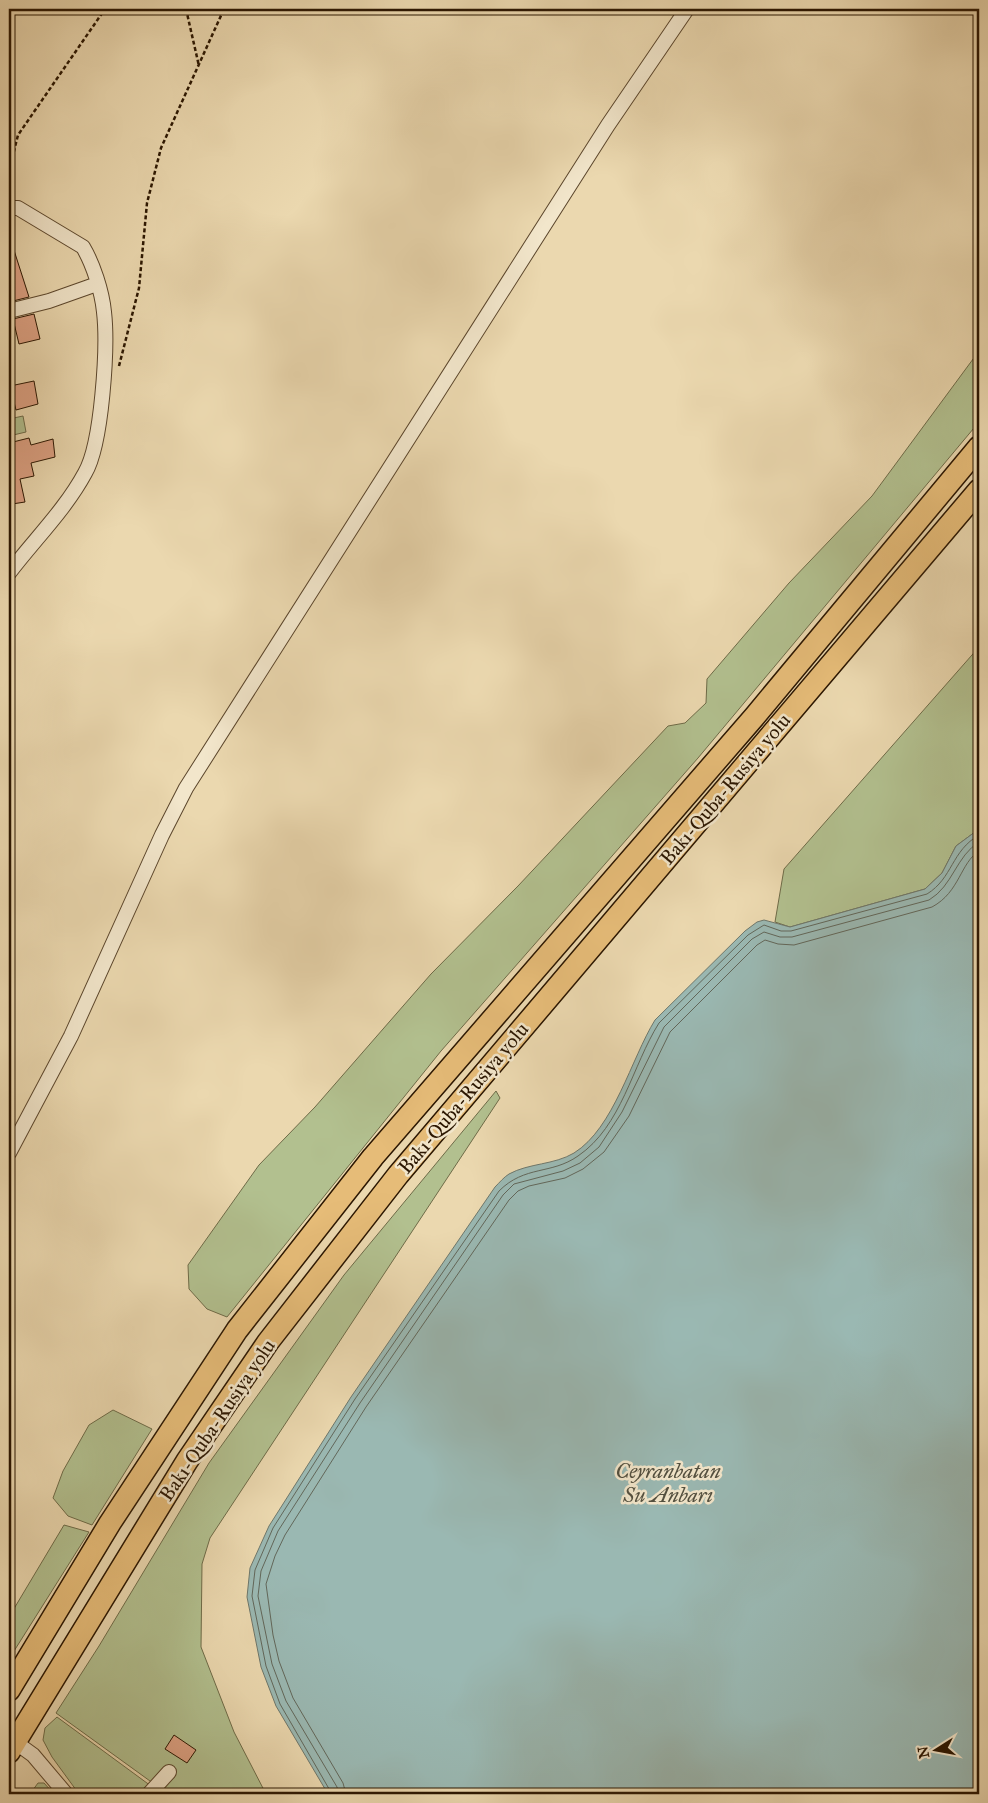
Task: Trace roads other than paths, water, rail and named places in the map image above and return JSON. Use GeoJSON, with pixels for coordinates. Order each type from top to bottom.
{"type":"FeatureCollection","features":[{"type":"Feature","properties":{"kind":"highway","name":"Bakı-Quba-Rusiya yolu"},"geometry":{"type":"LineString","coordinates":[[9,1690],[116,1515],[238,1330],[274,1283],[373,1157],[755,716],[979,447]]}},
{"type":"Feature","properties":{"kind":"highway","name":"Bakı-Quba-Rusiya yolu"},"geometry":{"type":"LineString","coordinates":[[12,1747],[187,1461],[268,1342],[398,1175],[979,490]]}},
{"type":"Feature","properties":{"kind":"street"},"geometry":{"type":"LineString","coordinates":[[9,1153],[71,1036],[162,836],[186,788],[608,125],[686,9]]}},
{"type":"Feature","properties":{"kind":"street"},"geometry":{"type":"LineString","coordinates":[[9,208],[18,208],[83,247],[89,258],[104,310],[105,330],[101,407],[95,443],[86,472],[67,501],[9,573]]}},
{"type":"Feature","properties":{"kind":"street"},"geometry":{"type":"LineString","coordinates":[[9,311],[49,301],[97,284]]}},
{"type":"Feature","properties":{"kind":"street"},"geometry":{"type":"LineString","coordinates":[[12,1747],[33,1755],[66,1794]]}},
{"type":"Feature","properties":{"kind":"street"},"geometry":{"type":"LineString","coordinates":[[150,1794],[169,1772]]}},
{"type":"Feature","properties":{"kind":"water","name":"Ceyranbatan Su Anbarı"},"geometry":{"type":"Polygon","coordinates":[[[979,829],[979,1794],[328,1794],[276,1706],[261,1667],[247,1597],[250,1568],[269,1526],[351,1397],[495,1187],[503,1178],[517,1170],[566,1157],[588,1142],[611,1110],[655,1020],[745,931],[757,922],[764,920],[790,927],[925,889],[942,873],[956,846],[979,829]]]}}]}
